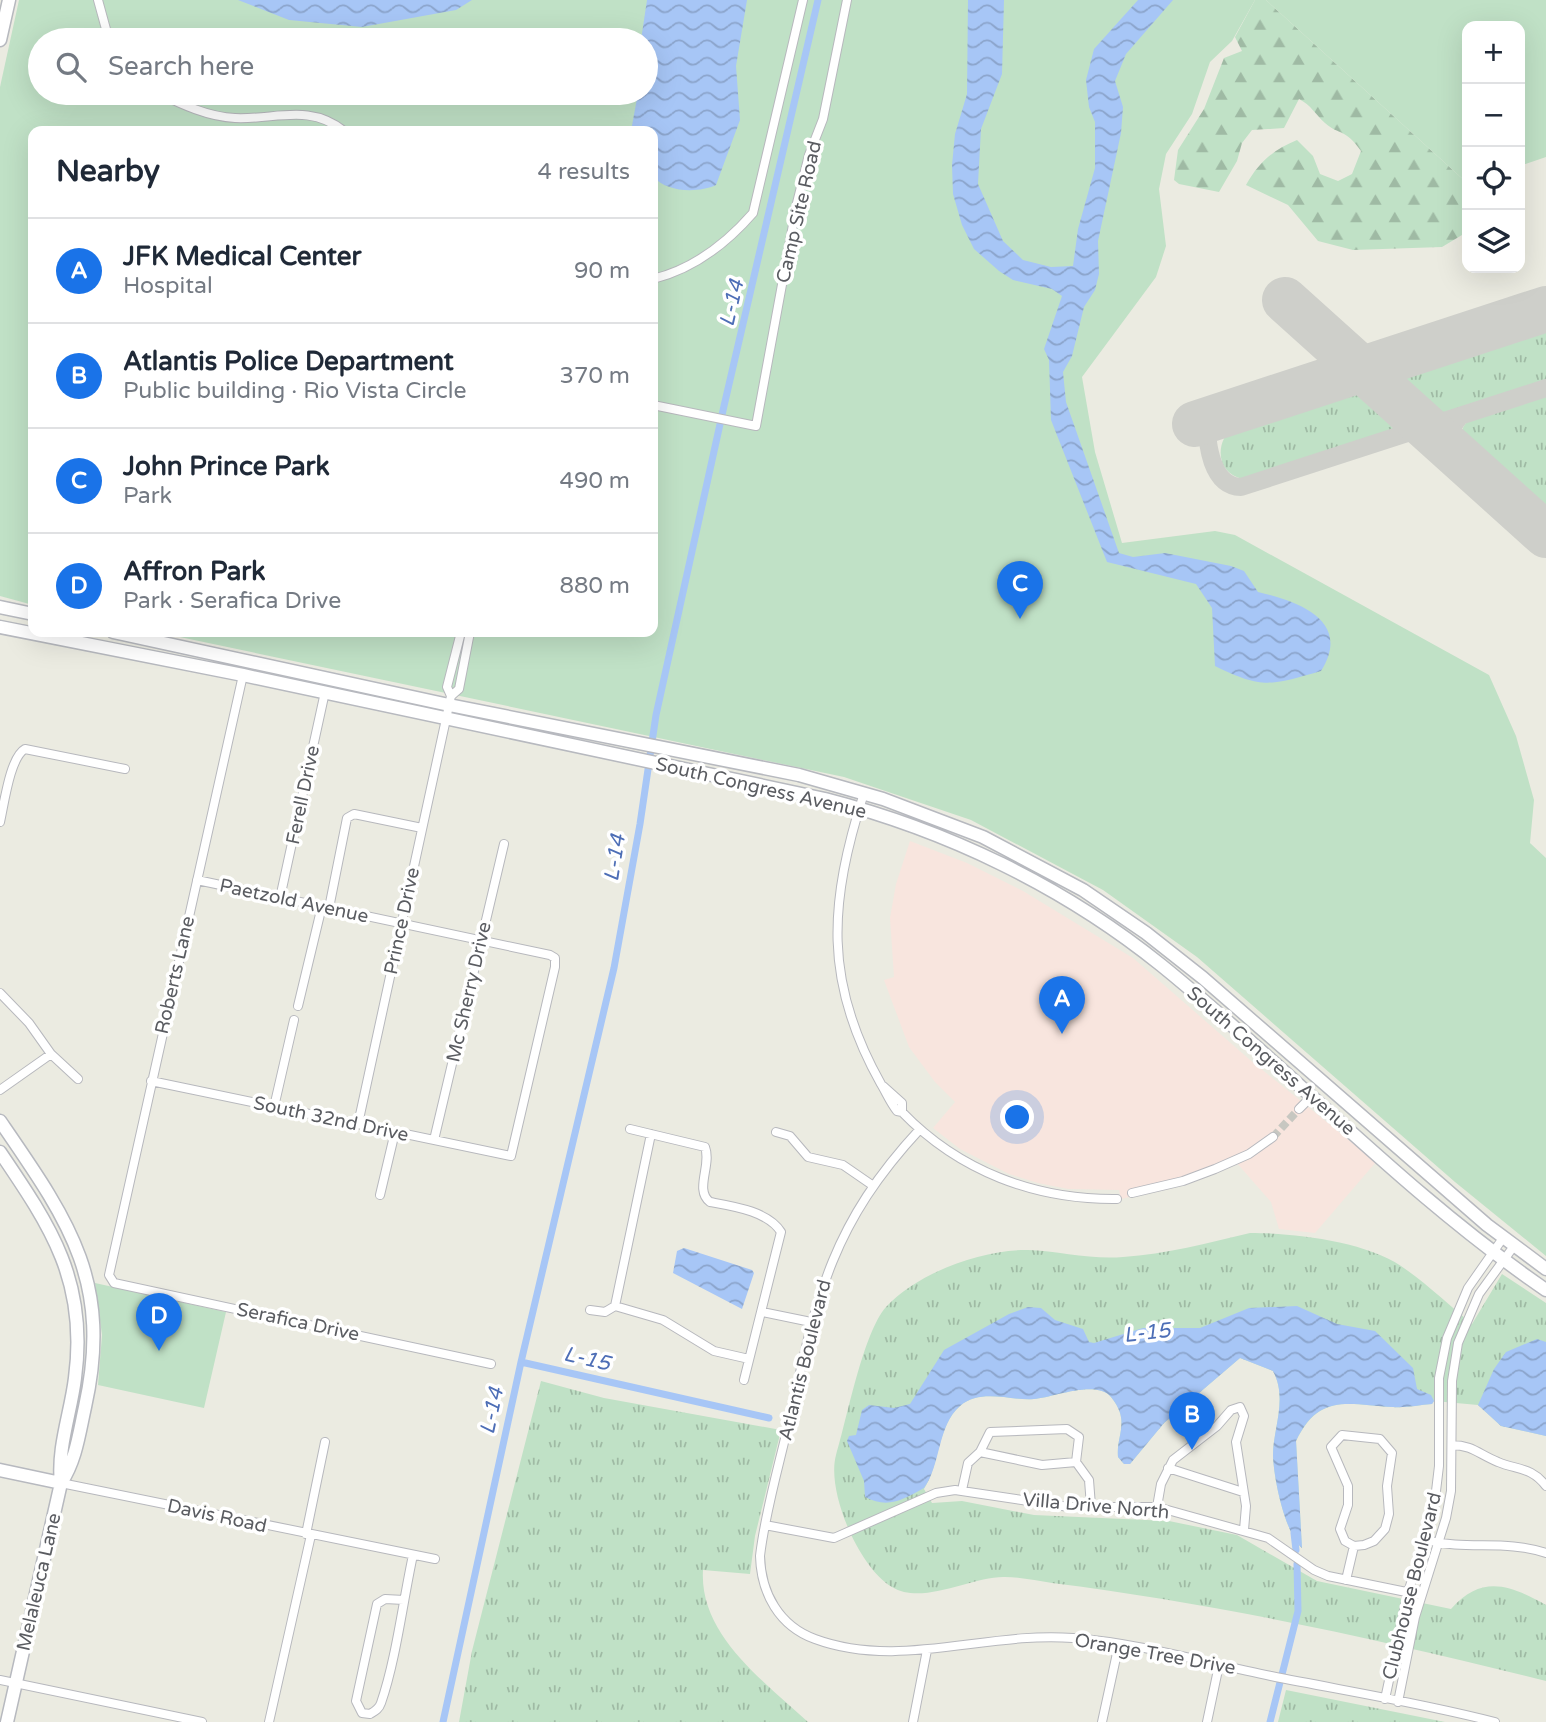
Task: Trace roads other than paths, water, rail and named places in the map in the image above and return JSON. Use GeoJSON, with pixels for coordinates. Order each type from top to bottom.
{"type":"FeatureCollection","features":[{"type":"Feature","properties":{"kind":"main road"},"geometry":{"type":"LineString","coordinates":[[0,40],[9,0]]}},
{"type":"Feature","properties":{"kind":"main road"},"geometry":{"type":"LineString","coordinates":[[0,607],[28,613]]}},
{"type":"Feature","properties":{"kind":"main road","name":"South Congress Avenue"},"geometry":{"type":"LineString","coordinates":[[0,627],[28,633]]}},
{"type":"Feature","properties":{"kind":"main road","name":"South Congress Avenue"},"geometry":{"type":"LineString","coordinates":[[50,637],[325,692],[859,808],[973,850],[1064,898],[1160,965],[1499,1255],[1546,1290]]}},
{"type":"Feature","properties":{"kind":"main road","name":"South Congress Avenue"},"geometry":{"type":"LineString","coordinates":[[135,637],[799,775],[864,793],[953,825],[1016,853],[1083,890],[1174,955],[1508,1242],[1546,1269]]}},
{"type":"Feature","properties":{"kind":"main road"},"geometry":{"type":"LineString","coordinates":[[216,670],[236,667],[246,662]]}},
{"type":"Feature","properties":{"kind":"main road"},"geometry":{"type":"LineString","coordinates":[[243,675],[253,670],[275,668]]}},
{"type":"Feature","properties":{"kind":"main road"},"geometry":{"type":"LineString","coordinates":[[1064,898],[1080,897],[1155,948],[1174,955]]}},
{"type":"Feature","properties":{"kind":"main road"},"geometry":{"type":"LineString","coordinates":[[1311,1096],[1322,1095],[1334,1101],[1384,1144],[1404,1153]]}},
{"type":"Feature","properties":{"kind":"main road","name":"Melaleuca Lane"},"geometry":{"type":"LineString","coordinates":[[0,1121],[64,1217],[86,1272],[92,1306],[93,1365],[71,1466],[61,1483],[7,1722]]}},
{"type":"Feature","properties":{"kind":"main road","name":"Melaleuca Lane"},"geometry":{"type":"LineString","coordinates":[[0,1152],[48,1224],[69,1274],[76,1309],[78,1350],[59,1465],[61,1483]]}},
{"type":"Feature","properties":{"kind":"main road","name":"Davis Road"},"geometry":{"type":"LineString","coordinates":[[0,1470],[61,1483]]}},
{"type":"Feature","properties":{"kind":"street"},"geometry":{"type":"LineString","coordinates":[[98,0],[106,28]]}},
{"type":"Feature","properties":{"kind":"street"},"geometry":{"type":"LineString","coordinates":[[658,277],[690,267],[741,227],[753,213],[803,0]]}},
{"type":"Feature","properties":{"kind":"street","name":"Camp Site Road"},"geometry":{"type":"LineString","coordinates":[[658,406],[756,426],[797,203],[808,155],[826,105],[847,0]]}},
{"type":"Feature","properties":{"kind":"street"},"geometry":{"type":"LineString","coordinates":[[190,105],[216,115],[236,118],[309,114],[338,126]]}},
{"type":"Feature","properties":{"kind":"street"},"geometry":{"type":"LineString","coordinates":[[450,701],[447,687],[460,637]]}},
{"type":"Feature","properties":{"kind":"street"},"geometry":{"type":"LineString","coordinates":[[450,701],[459,689],[469,637]]}},
{"type":"Feature","properties":{"kind":"street","name":"Roberts Lane"},"geometry":{"type":"LineString","coordinates":[[108,1275],[243,675]]}},
{"type":"Feature","properties":{"kind":"street","name":"Ferell Drive"},"geometry":{"type":"LineString","coordinates":[[281,898],[325,692]]}},
{"type":"Feature","properties":{"kind":"street","name":"Prince Drive"},"geometry":{"type":"LineString","coordinates":[[358,1124],[450,701]]}},
{"type":"Feature","properties":{"kind":"street"},"geometry":{"type":"LineString","coordinates":[[0,822],[14,763],[18,753],[24,750],[125,769]]}},
{"type":"Feature","properties":{"kind":"street"},"geometry":{"type":"LineString","coordinates":[[864,793],[839,901],[838,966],[850,1021],[883,1086],[902,1103],[902,1112],[920,1129],[968,1163],[1005,1181],[1064,1196],[1116,1199]]}},
{"type":"Feature","properties":{"kind":"street"},"geometry":{"type":"LineString","coordinates":[[298,1006],[346,818],[354,814],[422,828]]}},
{"type":"Feature","properties":{"kind":"street","name":"Mc Sherry Drive"},"geometry":{"type":"LineString","coordinates":[[434,1140],[504,844]]}},
{"type":"Feature","properties":{"kind":"street","name":"Paetzold Avenue"},"geometry":{"type":"LineString","coordinates":[[197,880],[555,958],[511,1156]]}},
{"type":"Feature","properties":{"kind":"street"},"geometry":{"type":"LineString","coordinates":[[0,993],[29,1023],[51,1054],[78,1079]]}},
{"type":"Feature","properties":{"kind":"street"},"geometry":{"type":"LineString","coordinates":[[274,1107],[294,1020]]}},
{"type":"Feature","properties":{"kind":"street"},"geometry":{"type":"LineString","coordinates":[[0,1090],[51,1054]]}},
{"type":"Feature","properties":{"kind":"street","name":"South 32nd Drive"},"geometry":{"type":"LineString","coordinates":[[151,1081],[511,1156]]}},
{"type":"Feature","properties":{"kind":"street"},"geometry":{"type":"LineString","coordinates":[[1299,1109],[1311,1096]]}},
{"type":"Feature","properties":{"kind":"street"},"geometry":{"type":"LineString","coordinates":[[630,1129],[705,1147],[709,1157],[702,1192],[710,1202],[744,1210],[777,1225],[781,1232],[744,1380]]}},
{"type":"Feature","properties":{"kind":"street","name":"Atlantis Boulevard"},"geometry":{"type":"LineString","coordinates":[[778,1613],[764,1588],[760,1568],[765,1525],[811,1322],[837,1247],[873,1185],[920,1129]]}},
{"type":"Feature","properties":{"kind":"street"},"geometry":{"type":"LineString","coordinates":[[380,1195],[395,1132]]}},
{"type":"Feature","properties":{"kind":"street"},"geometry":{"type":"LineString","coordinates":[[776,1132],[790,1136],[808,1157],[843,1165],[873,1185]]}},
{"type":"Feature","properties":{"kind":"street"},"geometry":{"type":"LineString","coordinates":[[590,1310],[605,1312],[615,1306],[651,1134]]}},
{"type":"Feature","properties":{"kind":"street"},"geometry":{"type":"LineString","coordinates":[[1132,1193],[1182,1181],[1214,1169],[1249,1154],[1272,1137]]}},
{"type":"Feature","properties":{"kind":"street","name":"Clubhouse Boulevard"},"geometry":{"type":"LineString","coordinates":[[1385,1699],[1408,1592],[1426,1540],[1438,1487],[1440,1378],[1447,1338],[1462,1300],[1508,1242]]}},
{"type":"Feature","properties":{"kind":"street","name":"Clubhouse Boulevard"},"geometry":{"type":"LineString","coordinates":[[1398,1702],[1421,1595],[1439,1543],[1451,1492],[1452,1381],[1458,1343],[1479,1294],[1508,1242]]}},
{"type":"Feature","properties":{"kind":"street","name":"Serafica Drive"},"geometry":{"type":"LineString","coordinates":[[108,1275],[114,1283],[121,1285],[491,1363]]}},
{"type":"Feature","properties":{"kind":"street"},"geometry":{"type":"LineString","coordinates":[[615,1306],[663,1320],[714,1351],[749,1359]]}},
{"type":"Feature","properties":{"kind":"street"},"geometry":{"type":"LineString","coordinates":[[762,1312],[811,1322]]}},
{"type":"Feature","properties":{"kind":"street"},"geometry":{"type":"LineString","coordinates":[[1157,1507],[1161,1483],[1168,1468],[1217,1426],[1231,1410],[1240,1407],[1244,1416],[1236,1442],[1246,1506],[1244,1530]]}},
{"type":"Feature","properties":{"kind":"street"},"geometry":{"type":"LineString","coordinates":[[962,1490],[968,1463],[981,1452],[986,1435],[995,1430],[1019,1433],[1067,1429],[1079,1437],[1076,1462],[1089,1480],[1091,1506]]}},
{"type":"Feature","properties":{"kind":"street"},"geometry":{"type":"LineString","coordinates":[[1342,1435],[1380,1439],[1392,1453],[1387,1486],[1387,1524],[1374,1541],[1354,1546],[1345,1541],[1340,1529],[1348,1505],[1348,1486],[1331,1447],[1342,1435]]}},
{"type":"Feature","properties":{"kind":"street"},"geometry":{"type":"LineString","coordinates":[[269,1722],[309,1535],[325,1442]]}},
{"type":"Feature","properties":{"kind":"street"},"geometry":{"type":"LineString","coordinates":[[1452,1445],[1472,1446],[1499,1462],[1525,1468],[1546,1486]]}},
{"type":"Feature","properties":{"kind":"street"},"geometry":{"type":"LineString","coordinates":[[981,1452],[1042,1465],[1076,1462]]}},
{"type":"Feature","properties":{"kind":"street"},"geometry":{"type":"LineString","coordinates":[[1168,1468],[1243,1492]]}},
{"type":"Feature","properties":{"kind":"street","name":"Davis Road"},"geometry":{"type":"LineString","coordinates":[[61,1483],[435,1559]]}},
{"type":"Feature","properties":{"kind":"street","name":"Villa Drive North"},"geometry":{"type":"LineString","coordinates":[[765,1525],[834,1538],[936,1493],[962,1490],[1038,1504],[1157,1507],[1279,1542],[1318,1572],[1421,1595]]}},
{"type":"Feature","properties":{"kind":"street"},"geometry":{"type":"LineString","coordinates":[[1426,1540],[1458,1547],[1505,1544],[1546,1553]]}},
{"type":"Feature","properties":{"kind":"street"},"geometry":{"type":"LineString","coordinates":[[1346,1580],[1354,1546]]}},
{"type":"Feature","properties":{"kind":"street"},"geometry":{"type":"LineString","coordinates":[[404,1600],[385,1598],[377,1604],[356,1701],[362,1713],[370,1714],[380,1705],[404,1600],[413,1555]]}},
{"type":"Feature","properties":{"kind":"street","name":"Orange Tree Drive"},"geometry":{"type":"LineString","coordinates":[[778,1613],[804,1634],[826,1642],[875,1650],[927,1650],[1024,1637],[1072,1638],[1119,1644],[1495,1722]]}},
{"type":"Feature","properties":{"kind":"street"},"geometry":{"type":"LineString","coordinates":[[1102,1722],[1119,1644]]}},
{"type":"Feature","properties":{"kind":"street"},"geometry":{"type":"LineString","coordinates":[[913,1722],[927,1650]]}},
{"type":"Feature","properties":{"kind":"street"},"geometry":{"type":"LineString","coordinates":[[1207,1722],[1219,1665]]}},
{"type":"Feature","properties":{"kind":"street"},"geometry":{"type":"LineString","coordinates":[[0,1680],[202,1722]]}},
{"type":"Feature","properties":{"kind":"water"},"geometry":{"type":"Polygon","coordinates":[[[238,0],[472,0],[456,10],[362,27],[289,20],[238,0]]]}},
{"type":"Feature","properties":{"kind":"water"},"geometry":{"type":"Polygon","coordinates":[[[647,0],[747,0],[736,66],[740,120],[716,185],[683,190],[659,182],[658,126],[632,126],[636,105],[658,105],[658,28],[643,28],[647,0]]]}},
{"type":"Feature","properties":{"kind":"water"},"geometry":{"type":"Polygon","coordinates":[[[968,0],[1004,0],[1002,74],[981,129],[978,184],[1003,241],[1023,260],[1051,267],[1073,266],[1078,229],[1095,168],[1095,122],[1089,107],[1086,80],[1094,49],[1138,0],[1173,0],[1126,54],[1115,81],[1123,107],[1121,133],[1098,241],[1099,274],[1095,290],[1084,307],[1072,356],[1063,372],[1066,402],[1119,553],[1133,557],[1165,553],[1244,571],[1258,592],[1304,608],[1325,626],[1330,638],[1329,653],[1321,671],[1268,683],[1245,679],[1215,666],[1212,608],[1196,584],[1107,562],[1051,420],[1049,360],[1044,349],[1062,296],[1052,289],[1013,280],[974,249],[962,225],[953,194],[955,134],[967,94],[968,0]]]}},
{"type":"Feature","properties":{"kind":"water"},"geometry":{"type":"Polygon","coordinates":[[[684,1248],[752,1270],[754,1273],[742,1309],[673,1273],[677,1251],[684,1248]]]}},
{"type":"Feature","properties":{"kind":"water"},"geometry":{"type":"Polygon","coordinates":[[[1297,1306],[1337,1324],[1375,1331],[1413,1368],[1417,1389],[1431,1395],[1434,1401],[1432,1404],[1403,1407],[1337,1405],[1325,1408],[1305,1425],[1296,1441],[1302,1548],[1290,1531],[1276,1478],[1273,1456],[1280,1403],[1277,1382],[1273,1371],[1240,1358],[1164,1423],[1130,1464],[1124,1464],[1118,1457],[1120,1414],[1111,1397],[1104,1392],[1085,1389],[1034,1399],[986,1396],[968,1401],[953,1414],[924,1488],[895,1502],[873,1501],[865,1497],[864,1481],[847,1441],[849,1436],[856,1435],[862,1410],[869,1405],[894,1408],[910,1404],[944,1350],[1009,1314],[1028,1307],[1041,1308],[1055,1320],[1083,1329],[1089,1342],[1094,1343],[1143,1328],[1200,1328],[1249,1308],[1297,1306]]]}},
{"type":"Feature","properties":{"kind":"water"},"geometry":{"type":"Polygon","coordinates":[[[1537,1339],[1546,1342],[1546,1436],[1501,1426],[1478,1405],[1494,1369],[1506,1352],[1537,1339]]]}},
{"type":"Feature","properties":{"kind":"waterway","name":"L-14"},"geometry":{"type":"LineString","coordinates":[[443,1722],[521,1362],[614,968],[656,715],[818,0]]}},
{"type":"Feature","properties":{"kind":"waterway","name":"L-15"},"geometry":{"type":"LineString","coordinates":[[521,1362],[769,1418]]}},
{"type":"Feature","properties":{"kind":"waterway","name":"L-15"},"geometry":{"type":"LineString","coordinates":[[1294,1533],[1296,1550]]}},
{"type":"Feature","properties":{"kind":"waterway","name":"L-15"},"geometry":{"type":"LineString","coordinates":[[1270,1722],[1298,1611],[1297,1564]]}},
{"type":"Feature","properties":{"kind":"tunnel"},"geometry":{"type":"LineString","coordinates":[[1273,1137],[1299,1109]]}},
{"type":"Feature","properties":{"kind":"place","name":"John Prince Park"},"geometry":{"type":"Point","coordinates":[1020,619]}},
{"type":"Feature","properties":{"kind":"place","name":"JFK Medical Center"},"geometry":{"type":"Point","coordinates":[1062,1034]}},
{"type":"Feature","properties":{"kind":"place","name":"Affron Park"},"geometry":{"type":"Point","coordinates":[159,1351]}},
{"type":"Feature","properties":{"kind":"place","name":"Atlantis Police Department"},"geometry":{"type":"Point","coordinates":[1192,1450]}}]}
